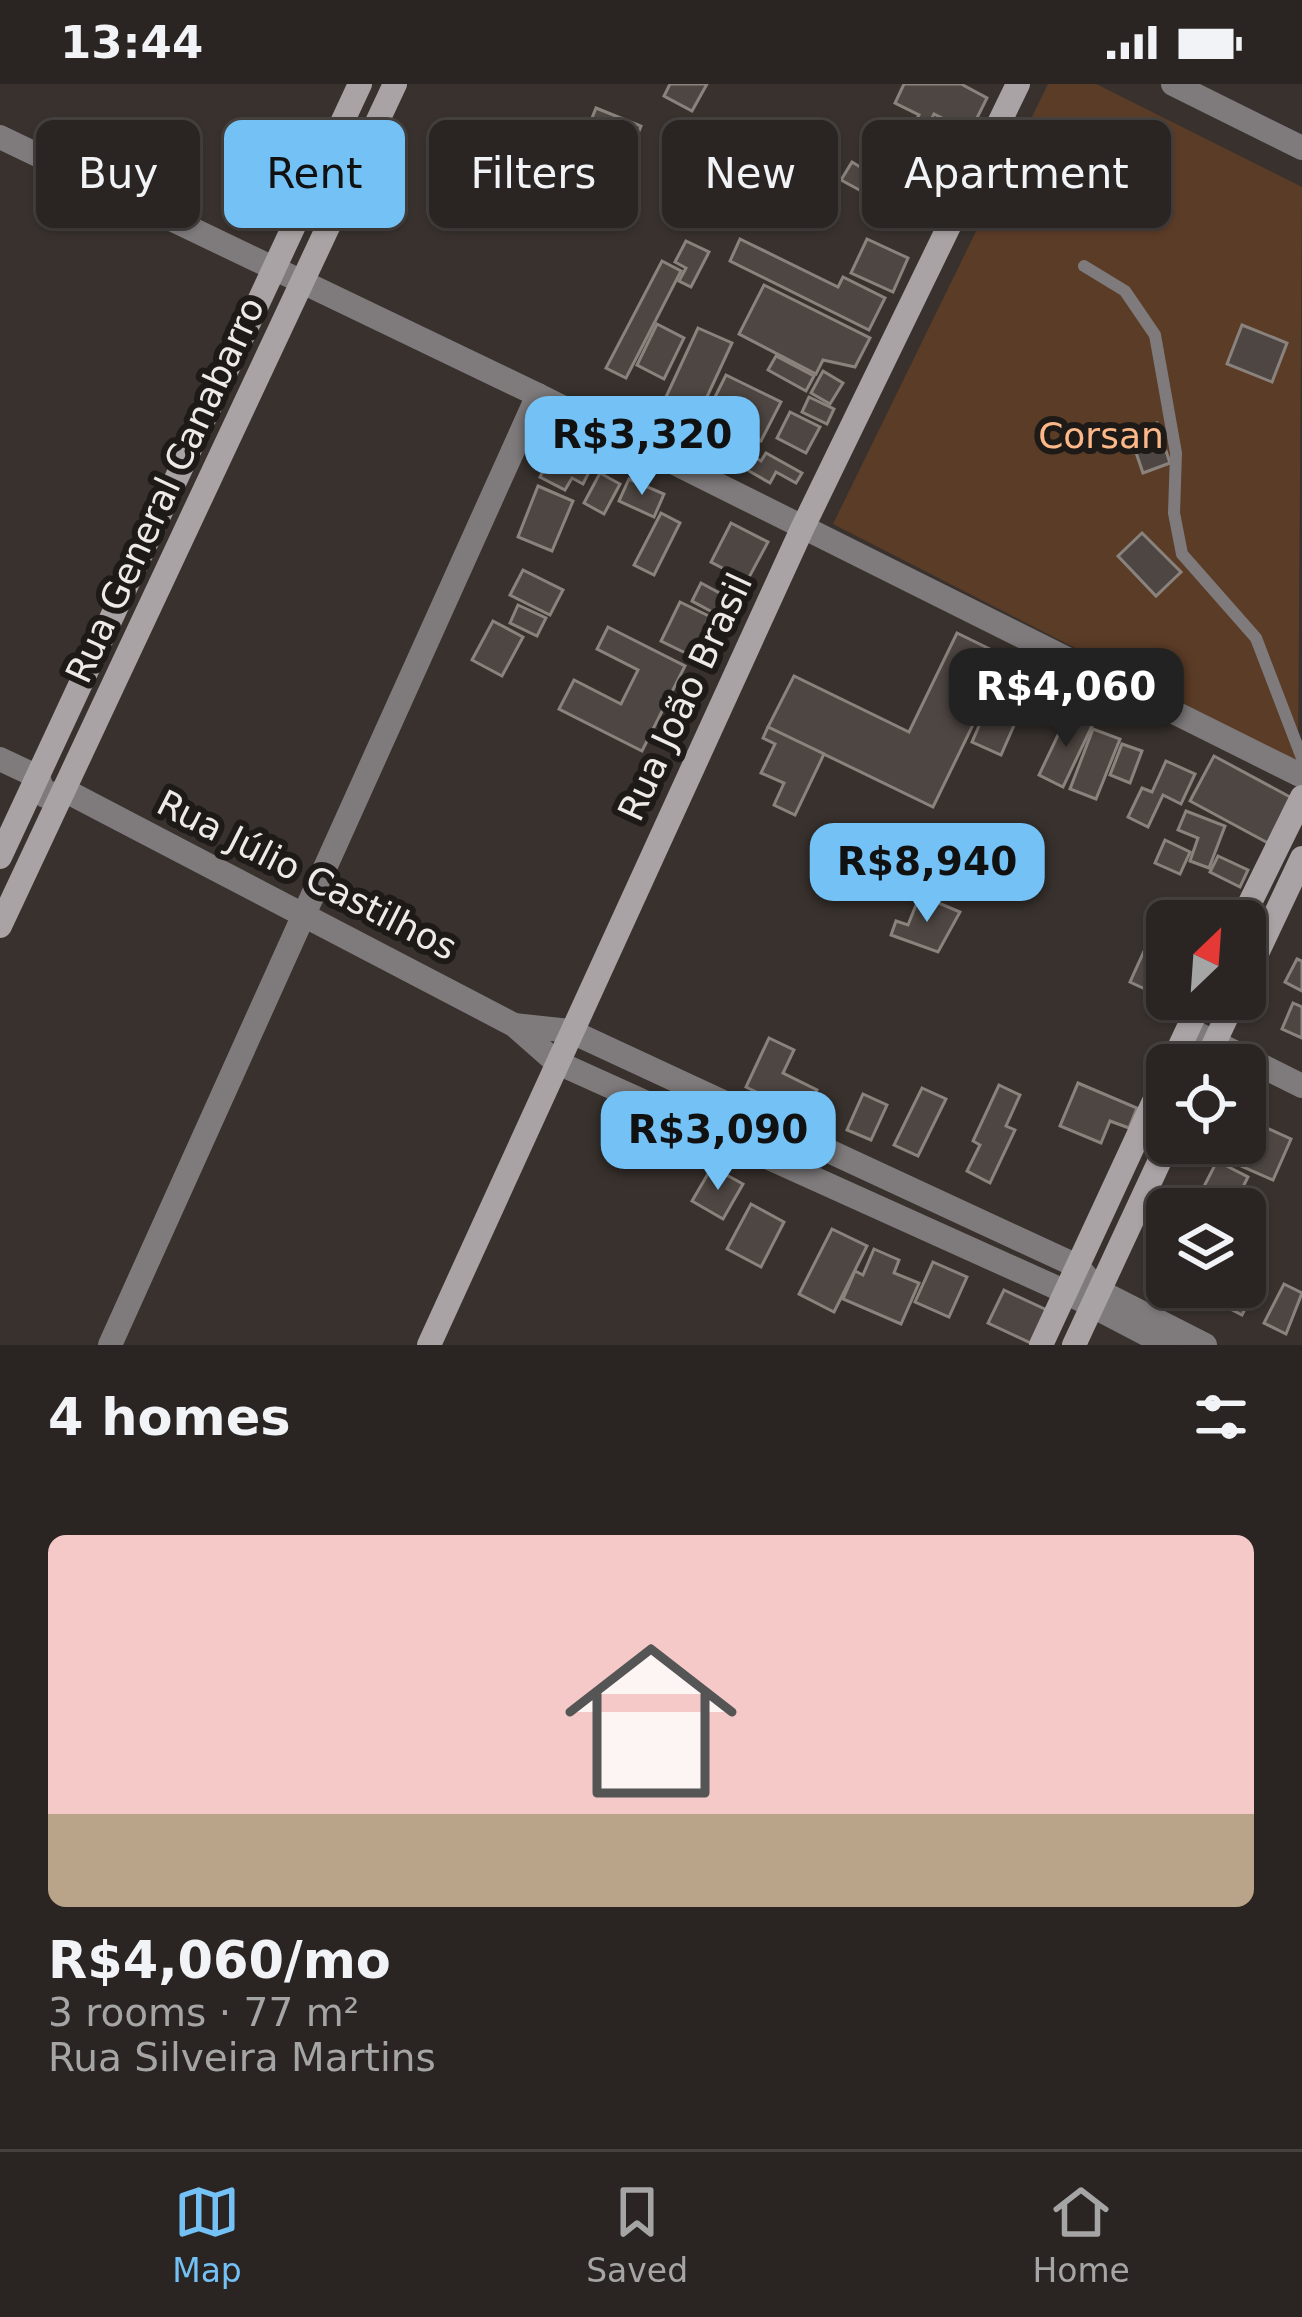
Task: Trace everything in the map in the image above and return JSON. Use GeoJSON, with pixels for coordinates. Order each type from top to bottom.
{"type":"FeatureCollection","features":[{"type":"Feature","properties":{"kind":"street","name":"Rua General Canabarro"},"geometry":{"type":"LineString","coordinates":[[0,926],[395,84]]}},
{"type":"Feature","properties":{"kind":"street","name":"Rua João Brasil"},"geometry":{"type":"LineString","coordinates":[[429,1345],[802,530],[1018,84]]}},
{"type":"Feature","properties":{"kind":"street"},"geometry":{"type":"LineString","coordinates":[[1173,84],[1302,148]]}},
{"type":"Feature","properties":{"kind":"street","name":"Rua General Canabarro"},"geometry":{"type":"LineString","coordinates":[[0,857],[358,89]]}},
{"type":"Feature","properties":{"kind":"street"},"geometry":{"type":"LineString","coordinates":[[358,89],[384,108]]}},
{"type":"Feature","properties":{"kind":"street"},"geometry":{"type":"LineString","coordinates":[[0,137],[299,285],[538,395],[1302,776]]}},
{"type":"Feature","properties":{"kind":"street"},"geometry":{"type":"LineString","coordinates":[[110,1345],[301,911],[538,395]]}},
{"type":"Feature","properties":{"kind":"street"},"geometry":{"type":"LineString","coordinates":[[190,446],[220,457]]}},
{"type":"Feature","properties":{"kind":"street"},"geometry":{"type":"LineString","coordinates":[[118,603],[146,615]]}},
{"type":"Feature","properties":{"kind":"street","name":"Rua Júlio Castilhos"},"geometry":{"type":"LineString","coordinates":[[0,759],[38,777],[48,767],[62,767],[65,791],[514,1025],[556,1062],[1066,1292],[1096,1298],[1205,1345]]}},
{"type":"Feature","properties":{"kind":"street"},"geometry":{"type":"LineString","coordinates":[[1251,900],[1302,797]]}},
{"type":"Feature","properties":{"kind":"street"},"geometry":{"type":"LineString","coordinates":[[1266,934],[1302,858]]}},
{"type":"Feature","properties":{"kind":"street"},"geometry":{"type":"LineString","coordinates":[[1181,1044],[1192,1020]]}},
{"type":"Feature","properties":{"kind":"street","name":"Rua Júlio Castilhos"},"geometry":{"type":"LineString","coordinates":[[514,1025],[570,1031],[1077,1266],[1096,1298],[1167,1345]]}},
{"type":"Feature","properties":{"kind":"street"},"geometry":{"type":"LineString","coordinates":[[1188,1029],[1201,1044]]}},
{"type":"Feature","properties":{"kind":"street"},"geometry":{"type":"LineString","coordinates":[[1266,1073],[1302,1086]]}},
{"type":"Feature","properties":{"kind":"street"},"geometry":{"type":"LineString","coordinates":[[1041,1345],[1146,1118]]}},
{"type":"Feature","properties":{"kind":"street"},"geometry":{"type":"LineString","coordinates":[[1074,1345],[1158,1164]]}},
{"type":"Feature","properties":{"kind":"lane"},"geometry":{"type":"LineString","coordinates":[[1084,266],[1125,291],[1156,335],[1176,453],[1174,512],[1182,554],[1256,638],[1302,758]]}},
{"type":"Feature","properties":{"kind":"green space","name":"Corsan"},"geometry":{"type":"Polygon","coordinates":[[[1048,84],[1096,84],[1168,120],[1030,120],[1048,84]]]}},
{"type":"Feature","properties":{"kind":"green space","name":"Corsan"},"geometry":{"type":"Polygon","coordinates":[[[1171,122],[1302,187],[1298,762],[833,524],[978,228],[1171,228],[1171,122]]]}},
{"type":"Feature","properties":{"kind":"building"},"geometry":{"type":"Polygon","coordinates":[[[670,84],[707,84],[692,111],[664,96],[670,84]]]}},
{"type":"Feature","properties":{"kind":"building"},"geometry":{"type":"Polygon","coordinates":[[[904,84],[961,84],[987,98],[976,120],[946,120],[934,114],[931,120],[916,120],[919,115],[895,103],[904,84]]]}},
{"type":"Feature","properties":{"kind":"building"},"geometry":{"type":"Polygon","coordinates":[[[596,108],[626,120],[591,120],[596,108]]]}},
{"type":"Feature","properties":{"kind":"building"},"geometry":{"type":"Polygon","coordinates":[[[852,162],[862,168],[862,191],[841,180],[852,162]]]}},
{"type":"Feature","properties":{"kind":"building"},"geometry":{"type":"Polygon","coordinates":[[[740,239],[838,287],[843,277],[885,298],[869,330],[730,261],[740,239]]]}},
{"type":"Feature","properties":{"kind":"building"},"geometry":{"type":"Polygon","coordinates":[[[867,239],[908,258],[893,292],[851,273],[867,239]]]}},
{"type":"Feature","properties":{"kind":"building"},"geometry":{"type":"Polygon","coordinates":[[[686,241],[709,252],[691,287],[679,281],[686,268],[675,262],[686,241]]]}},
{"type":"Feature","properties":{"kind":"building"},"geometry":{"type":"Polygon","coordinates":[[[662,261],[681,271],[626,378],[606,368],[662,261]]]}},
{"type":"Feature","properties":{"kind":"building"},"geometry":{"type":"Polygon","coordinates":[[[764,285],[870,338],[855,367],[823,360],[816,374],[739,334],[764,285]]]}},
{"type":"Feature","properties":{"kind":"building"},"geometry":{"type":"Polygon","coordinates":[[[657,324],[684,338],[664,379],[637,365],[657,324]]]}},
{"type":"Feature","properties":{"kind":"building"},"geometry":{"type":"Polygon","coordinates":[[[1242,325],[1287,343],[1272,382],[1227,364],[1242,325]]]}},
{"type":"Feature","properties":{"kind":"building"},"geometry":{"type":"Polygon","coordinates":[[[698,328],[732,343],[693,427],[659,412],[698,328]]]}},
{"type":"Feature","properties":{"kind":"building"},"geometry":{"type":"Polygon","coordinates":[[[776,356],[814,376],[806,391],[768,370],[776,356]]]}},
{"type":"Feature","properties":{"kind":"building"},"geometry":{"type":"Polygon","coordinates":[[[823,371],[843,383],[830,404],[811,393],[823,371]]]}},
{"type":"Feature","properties":{"kind":"building"},"geometry":{"type":"Polygon","coordinates":[[[726,375],[781,402],[761,441],[718,420],[723,409],[712,403],[726,375]]]}},
{"type":"Feature","properties":{"kind":"building"},"geometry":{"type":"Polygon","coordinates":[[[809,397],[834,409],[827,424],[802,412],[809,397]]]}},
{"type":"Feature","properties":{"kind":"building"},"geometry":{"type":"Polygon","coordinates":[[[790,412],[820,427],[806,453],[777,438],[790,412]]]}},
{"type":"Feature","properties":{"kind":"building"},"geometry":{"type":"Polygon","coordinates":[[[1157,423],[1170,463],[1143,473],[1129,432],[1157,423]]]}},
{"type":"Feature","properties":{"kind":"building"},"geometry":{"type":"Polygon","coordinates":[[[558,441],[595,460],[583,484],[572,478],[565,490],[540,477],[558,441]]]}},
{"type":"Feature","properties":{"kind":"building"},"geometry":{"type":"Polygon","coordinates":[[[742,450],[761,461],[766,453],[802,473],[796,483],[776,472],[770,483],[735,463],[742,450]]]}},
{"type":"Feature","properties":{"kind":"building"},"geometry":{"type":"Polygon","coordinates":[[[600,473],[620,484],[604,514],[584,503],[600,473]]]}},
{"type":"Feature","properties":{"kind":"building"},"geometry":{"type":"Polygon","coordinates":[[[629,479],[664,494],[654,517],[619,501],[629,479]]]}},
{"type":"Feature","properties":{"kind":"building"},"geometry":{"type":"Polygon","coordinates":[[[538,486],[573,501],[552,551],[518,537],[538,486]]]}},
{"type":"Feature","properties":{"kind":"building"},"geometry":{"type":"Polygon","coordinates":[[[661,513],[680,523],[654,575],[634,565],[661,513]]]}},
{"type":"Feature","properties":{"kind":"building"},"geometry":{"type":"Polygon","coordinates":[[[731,523],[768,542],[747,581],[711,562],[731,523]]]}},
{"type":"Feature","properties":{"kind":"building"},"geometry":{"type":"Polygon","coordinates":[[[1142,533],[1181,572],[1156,596],[1118,556],[1142,533]]]}},
{"type":"Feature","properties":{"kind":"building"},"geometry":{"type":"Polygon","coordinates":[[[523,570],[563,590],[550,615],[510,595],[523,570]]]}},
{"type":"Feature","properties":{"kind":"building"},"geometry":{"type":"Polygon","coordinates":[[[701,583],[738,603],[729,621],[692,601],[701,583]]]}},
{"type":"Feature","properties":{"kind":"building"},"geometry":{"type":"Polygon","coordinates":[[[680,602],[719,621],[700,660],[661,641],[680,602]]]}},
{"type":"Feature","properties":{"kind":"building"},"geometry":{"type":"Polygon","coordinates":[[[518,605],[546,618],[537,636],[510,623],[518,605]]]}},
{"type":"Feature","properties":{"kind":"building"},"geometry":{"type":"Polygon","coordinates":[[[493,621],[523,637],[502,676],[472,660],[493,621]]]}},
{"type":"Feature","properties":{"kind":"building"},"geometry":{"type":"Polygon","coordinates":[[[608,627],[685,666],[642,751],[559,709],[574,680],[621,704],[638,670],[597,649],[608,627]]]}},
{"type":"Feature","properties":{"kind":"building"},"geometry":{"type":"Polygon","coordinates":[[[957,633],[1006,657],[933,807],[768,727],[794,676],[909,732],[957,633]]]}},
{"type":"Feature","properties":{"kind":"building"},"geometry":{"type":"Polygon","coordinates":[[[993,694],[1022,707],[1001,755],[972,742],[993,694]]]}},
{"type":"Feature","properties":{"kind":"building"},"geometry":{"type":"Polygon","coordinates":[[[1068,714],[1092,726],[1063,787],[1039,775],[1068,714]]]}},
{"type":"Feature","properties":{"kind":"building"},"geometry":{"type":"Polygon","coordinates":[[[768,727],[824,754],[795,815],[774,805],[784,783],[761,773],[775,744],[763,738],[768,727]]]}},
{"type":"Feature","properties":{"kind":"building"},"geometry":{"type":"Polygon","coordinates":[[[1093,729],[1120,739],[1096,799],[1070,789],[1093,729]]]}},
{"type":"Feature","properties":{"kind":"building"},"geometry":{"type":"Polygon","coordinates":[[[1122,744],[1142,751],[1130,783],[1110,775],[1122,744]]]}},
{"type":"Feature","properties":{"kind":"building"},"geometry":{"type":"Polygon","coordinates":[[[1214,756],[1292,798],[1268,843],[1190,801],[1214,756]]]}},
{"type":"Feature","properties":{"kind":"building"},"geometry":{"type":"Polygon","coordinates":[[[1166,761],[1195,774],[1181,804],[1163,795],[1148,827],[1128,817],[1142,788],[1152,792],[1166,761]]]}},
{"type":"Feature","properties":{"kind":"building"},"geometry":{"type":"Polygon","coordinates":[[[1186,811],[1225,826],[1209,868],[1190,861],[1198,838],[1178,830],[1186,811]]]}},
{"type":"Feature","properties":{"kind":"building"},"geometry":{"type":"Polygon","coordinates":[[[1165,840],[1190,852],[1180,874],[1155,863],[1165,840]]]}},
{"type":"Feature","properties":{"kind":"building"},"geometry":{"type":"Polygon","coordinates":[[[1218,856],[1248,870],[1240,887],[1210,872],[1218,856]]]}},
{"type":"Feature","properties":{"kind":"building"},"geometry":{"type":"Polygon","coordinates":[[[920,895],[960,912],[938,952],[891,935],[896,921],[908,925],[920,895]]]}},
{"type":"Feature","properties":{"kind":"building"},"geometry":{"type":"Polygon","coordinates":[[[1145,949],[1146,949],[1146,989],[1130,982],[1145,949]]]}},
{"type":"Feature","properties":{"kind":"building"},"geometry":{"type":"Polygon","coordinates":[[[1297,959],[1302,961],[1302,991],[1285,982],[1297,959]]]}},
{"type":"Feature","properties":{"kind":"building"},"geometry":{"type":"Polygon","coordinates":[[[1293,1003],[1302,1007],[1302,1038],[1282,1029],[1293,1003]]]}},
{"type":"Feature","properties":{"kind":"building"},"geometry":{"type":"Polygon","coordinates":[[[769,1038],[794,1050],[783,1073],[817,1090],[805,1115],[746,1087],[769,1038]]]}},
{"type":"Feature","properties":{"kind":"building"},"geometry":{"type":"Polygon","coordinates":[[[1078,1083],[1137,1108],[1129,1128],[1110,1121],[1101,1143],[1060,1126],[1078,1083]]]}},
{"type":"Feature","properties":{"kind":"building"},"geometry":{"type":"Polygon","coordinates":[[[999,1085],[1020,1095],[1006,1126],[1015,1130],[990,1183],[967,1171],[980,1145],[973,1141],[999,1085]]]}},
{"type":"Feature","properties":{"kind":"building"},"geometry":{"type":"Polygon","coordinates":[[[922,1088],[946,1099],[918,1156],[894,1145],[922,1088]]]}},
{"type":"Feature","properties":{"kind":"building"},"geometry":{"type":"Polygon","coordinates":[[[863,1094],[887,1105],[871,1140],[847,1130],[863,1094]]]}},
{"type":"Feature","properties":{"kind":"building"},"geometry":{"type":"Polygon","coordinates":[[[1266,1128],[1291,1139],[1273,1180],[1237,1164],[1266,1164],[1266,1128]]]}},
{"type":"Feature","properties":{"kind":"building"},"geometry":{"type":"Polygon","coordinates":[[[1215,1164],[1248,1177],[1242,1188],[1203,1188],[1215,1164]]]}},
{"type":"Feature","properties":{"kind":"building"},"geometry":{"type":"Polygon","coordinates":[[[712,1167],[743,1184],[723,1219],[692,1201],[712,1167]]]}},
{"type":"Feature","properties":{"kind":"building"},"geometry":{"type":"Polygon","coordinates":[[[751,1204],[784,1222],[761,1267],[727,1249],[751,1204]]]}},
{"type":"Feature","properties":{"kind":"building"},"geometry":{"type":"Polygon","coordinates":[[[832,1229],[867,1246],[834,1312],[799,1294],[832,1229]]]}},
{"type":"Feature","properties":{"kind":"building"},"geometry":{"type":"Polygon","coordinates":[[[874,1249],[899,1260],[894,1273],[919,1283],[901,1324],[843,1299],[855,1271],[863,1275],[874,1249]]]}},
{"type":"Feature","properties":{"kind":"building"},"geometry":{"type":"Polygon","coordinates":[[[933,1262],[967,1277],[949,1317],[915,1302],[933,1262]]]}},
{"type":"Feature","properties":{"kind":"building"},"geometry":{"type":"Polygon","coordinates":[[[1284,1284],[1302,1293],[1286,1334],[1264,1323],[1284,1284]]]}},
{"type":"Feature","properties":{"kind":"building"},"geometry":{"type":"Polygon","coordinates":[[[1004,1290],[1051,1312],[1035,1345],[988,1323],[1004,1290]]]}}]}
